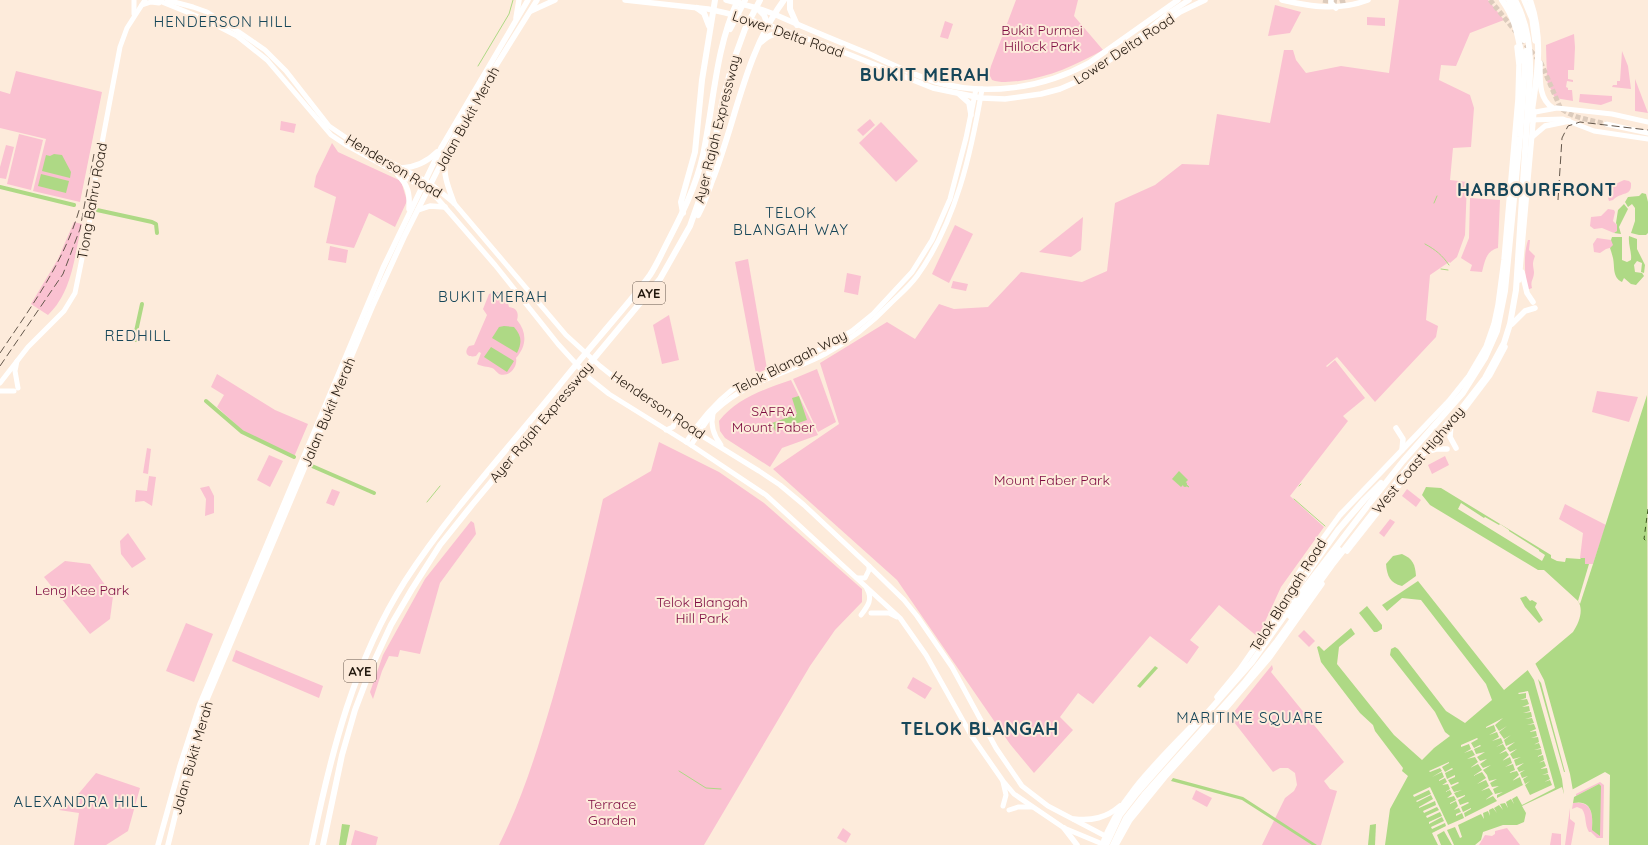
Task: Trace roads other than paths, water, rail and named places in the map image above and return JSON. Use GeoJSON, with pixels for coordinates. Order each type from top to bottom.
{"type":"FeatureCollection","features":[{"type":"Feature","properties":{"kind":"highway"},"geometry":{"type":"LineString","coordinates":[[683,213],[681,202],[695,152],[712,10],[715,0]]}},
{"type":"Feature","properties":{"kind":"highway","name":"Ayer Rajah Expressway"},"geometry":{"type":"LineString","coordinates":[[724,37],[743,0]]}},
{"type":"Feature","properties":{"kind":"highway","name":"Ayer Rajah Expressway"},"geometry":{"type":"LineString","coordinates":[[312,845],[332,754],[346,707],[366,657],[383,621],[404,583],[433,540],[464,499],[651,274],[683,213],[702,158],[714,80],[724,37],[730,17],[743,0]]}},
{"type":"Feature","properties":{"kind":"highway","name":"Ayer Rajah Expressway"},"geometry":{"type":"LineString","coordinates":[[323,845],[342,755],[355,710],[371,668],[391,625],[412,589],[440,545],[472,505],[660,279],[690,226],[709,172],[723,98],[733,62],[745,29],[760,0]]}},
{"type":"Feature","properties":{"kind":"highway"},"geometry":{"type":"LineString","coordinates":[[690,226],[700,211],[715,173],[757,46],[774,14],[784,0]]}},
{"type":"Feature","properties":{"kind":"highway"},"geometry":{"type":"LineString","coordinates":[[790,0],[790,9],[797,25]]}},
{"type":"Feature","properties":{"kind":"highway"},"geometry":{"type":"LineString","coordinates":[[1501,0],[1514,22],[1519,36],[1525,67]]}},
{"type":"Feature","properties":{"kind":"highway","name":"West Coast Highway"},"geometry":{"type":"LineString","coordinates":[[1104,845],[1120,815],[1137,793],[1252,662],[1331,553],[1404,461],[1463,393],[1485,358],[1497,331],[1505,291],[1525,67],[1526,52],[1523,35],[1509,0]]}},
{"type":"Feature","properties":{"kind":"highway","name":"West Coast Highway"},"geometry":{"type":"LineString","coordinates":[[1115,844],[1126,818],[1144,795],[1244,683],[1277,641],[1332,565],[1411,464],[1475,391],[1494,364],[1504,343],[1510,324],[1516,290],[1530,74],[1530,51],[1524,23],[1516,0]]}},
{"type":"Feature","properties":{"kind":"highway"},"geometry":{"type":"LineString","coordinates":[[1525,143],[1528,135],[1538,57],[1537,26],[1530,0]]}},
{"type":"Feature","properties":{"kind":"highway"},"geometry":{"type":"LineString","coordinates":[[696,7],[704,13],[710,28]]}},
{"type":"Feature","properties":{"kind":"highway"},"geometry":{"type":"LineString","coordinates":[[759,10],[768,25]]}},
{"type":"Feature","properties":{"kind":"highway"},"geometry":{"type":"LineString","coordinates":[[757,46],[770,34],[779,32],[791,34]]}},
{"type":"Feature","properties":{"kind":"highway"},"geometry":{"type":"LineString","coordinates":[[1267,630],[1278,616],[1292,593],[1351,514],[1404,461]]}},
{"type":"Feature","properties":{"kind":"highway"},"geometry":{"type":"LineString","coordinates":[[1216,720],[1372,505],[1400,471],[1411,464]]}},
{"type":"Feature","properties":{"kind":"main road"},"geometry":{"type":"LineString","coordinates":[[134,0],[136,7],[134,17]]}},
{"type":"Feature","properties":{"kind":"main road","name":"Tiong Bahru Road"},"geometry":{"type":"LineString","coordinates":[[0,383],[17,360],[64,311],[76,289],[120,47],[124,33],[145,0]]}},
{"type":"Feature","properties":{"kind":"main road","name":"Henderson Road"},"geometry":{"type":"LineString","coordinates":[[156,0],[210,22],[237,36],[267,60],[331,135],[428,191],[445,207],[495,265],[564,350],[589,378],[609,394],[691,445],[766,496],[900,618],[926,655],[971,735],[1003,782],[1019,798],[1064,828],[1104,845]]}},
{"type":"Feature","properties":{"kind":"main road","name":"Henderson Road"},"geometry":{"type":"LineString","coordinates":[[167,0],[206,12],[240,32],[265,50],[280,64],[329,126],[348,139],[431,184],[454,203],[510,271],[573,341],[600,366],[615,378],[699,434],[780,485],[904,600],[929,631],[952,667],[996,748],[1022,786],[1048,806],[1106,836],[1115,844]]}},
{"type":"Feature","properties":{"kind":"main road"},"geometry":{"type":"LineString","coordinates":[[515,20],[519,0]]}},
{"type":"Feature","properties":{"kind":"main road","name":"Jalan Bukit Merah"},"geometry":{"type":"LineString","coordinates":[[159,845],[180,766],[200,704],[383,268],[441,148],[528,0]]}},
{"type":"Feature","properties":{"kind":"main road","name":"Jalan Bukit Merah"},"geometry":{"type":"LineString","coordinates":[[168,844],[191,752],[205,704],[374,305],[417,212],[467,112],[537,0]]}},
{"type":"Feature","properties":{"kind":"main road"},"geometry":{"type":"LineString","coordinates":[[529,12],[555,0]]}},
{"type":"Feature","properties":{"kind":"main road","name":"Lower Delta Road"},"geometry":{"type":"LineString","coordinates":[[626,0],[696,7],[726,13],[768,25],[833,48],[933,88],[977,98],[1014,98],[1060,89],[1084,78],[1180,12],[1205,0]]}},
{"type":"Feature","properties":{"kind":"main road","name":"Lower Delta Road"},"geometry":{"type":"LineString","coordinates":[[728,1],[774,14],[916,75],[954,86],[979,89],[1024,86],[1056,78],[1089,63],[1178,0]]}},
{"type":"Feature","properties":{"kind":"main road"},"geometry":{"type":"LineString","coordinates":[[1127,48],[1159,21],[1189,0]]}},
{"type":"Feature","properties":{"kind":"main road"},"geometry":{"type":"LineString","coordinates":[[1282,0],[1315,7],[1336,8],[1357,4],[1368,0]]}},
{"type":"Feature","properties":{"kind":"main road"},"geometry":{"type":"LineString","coordinates":[[1331,0],[1331,3],[1336,8]]}},
{"type":"Feature","properties":{"kind":"main road","name":"Telok Blangah Road"},"geometry":{"type":"LineString","coordinates":[[1104,845],[1106,836],[1123,804],[1137,786],[1235,676],[1267,630],[1297,576],[1330,528],[1353,501],[1400,454],[1449,401],[1469,376],[1479,360],[1494,324],[1500,296],[1518,99],[1520,65],[1515,33],[1510,17],[1501,0]]}},
{"type":"Feature","properties":{"kind":"main road","name":"Telok Blangah Road"},"geometry":{"type":"LineString","coordinates":[[1115,844],[1130,820],[1165,777],[1270,657],[1336,565],[1426,452],[1475,396],[1490,375],[1502,352],[1512,324],[1521,265],[1534,120],[1537,58],[1536,42],[1532,19],[1524,0]]}},
{"type":"Feature","properties":{"kind":"main road"},"geometry":{"type":"LineString","coordinates":[[142,6],[151,2],[178,8]]}},
{"type":"Feature","properties":{"kind":"main road"},"geometry":{"type":"LineString","coordinates":[[785,31],[783,26],[788,21]]}},
{"type":"Feature","properties":{"kind":"main road"},"geometry":{"type":"LineString","coordinates":[[1536,42],[1540,51],[1541,89],[1548,106],[1553,108]]}},
{"type":"Feature","properties":{"kind":"main road"},"geometry":{"type":"LineString","coordinates":[[1056,78],[1056,85],[1060,89]]}},
{"type":"Feature","properties":{"kind":"main road","name":"Telok Blangah Way"},"geometry":{"type":"LineString","coordinates":[[691,445],[714,412],[739,392],[826,353],[855,335],[876,318],[912,282],[935,248],[955,203],[968,155],[979,89]]}},
{"type":"Feature","properties":{"kind":"main road"},"geometry":{"type":"LineString","coordinates":[[960,95],[969,103],[972,114]]}},
{"type":"Feature","properties":{"kind":"main road","name":"Telok Blangah Way"},"geometry":{"type":"LineString","coordinates":[[686,442],[694,430],[721,398],[733,389],[823,348],[852,331],[873,314],[912,272],[932,240],[950,199],[977,98]]}},
{"type":"Feature","properties":{"kind":"main road"},"geometry":{"type":"LineString","coordinates":[[1518,99],[1528,120],[1563,119],[1601,132],[1648,139]]}},
{"type":"Feature","properties":{"kind":"main road"},"geometry":{"type":"LineString","coordinates":[[1516,130],[1528,113],[1553,108],[1612,114],[1648,122]]}},
{"type":"Feature","properties":{"kind":"main road"},"geometry":{"type":"LineString","coordinates":[[1532,137],[1545,126],[1569,121]]}},
{"type":"Feature","properties":{"kind":"main road"},"geometry":{"type":"LineString","coordinates":[[1606,124],[1648,133]]}},
{"type":"Feature","properties":{"kind":"main road"},"geometry":{"type":"LineString","coordinates":[[402,168],[410,168],[424,163],[441,148]]}},
{"type":"Feature","properties":{"kind":"main road"},"geometry":{"type":"LineString","coordinates":[[445,156],[444,173],[454,203]]}},
{"type":"Feature","properties":{"kind":"main road"},"geometry":{"type":"LineString","coordinates":[[398,174],[405,182],[410,195],[409,213]]}},
{"type":"Feature","properties":{"kind":"main road"},"geometry":{"type":"LineString","coordinates":[[417,212],[419,209],[430,206],[445,207]]}},
{"type":"Feature","properties":{"kind":"main road"},"geometry":{"type":"LineString","coordinates":[[1504,260],[1506,265],[1511,267],[1521,265],[1527,293],[1533,302]]}},
{"type":"Feature","properties":{"kind":"main road"},"geometry":{"type":"LineString","coordinates":[[1512,324],[1525,312],[1534,308]]}},
{"type":"Feature","properties":{"kind":"main road"},"geometry":{"type":"LineString","coordinates":[[0,392],[16,389],[17,360]]}},
{"type":"Feature","properties":{"kind":"main road"},"geometry":{"type":"LineString","coordinates":[[714,412],[712,424],[713,431],[716,439],[725,449]]}},
{"type":"Feature","properties":{"kind":"main road"},"geometry":{"type":"LineString","coordinates":[[666,430],[673,427],[673,416]]}},
{"type":"Feature","properties":{"kind":"main road"},"geometry":{"type":"LineString","coordinates":[[1451,424],[1450,437],[1456,448]]}},
{"type":"Feature","properties":{"kind":"main road"},"geometry":{"type":"LineString","coordinates":[[1396,428],[1403,439],[1404,444],[1400,454]]}},
{"type":"Feature","properties":{"kind":"main road"},"geometry":{"type":"LineString","coordinates":[[1426,452],[1436,449],[1447,449]]}},
{"type":"Feature","properties":{"kind":"main road"},"geometry":{"type":"LineString","coordinates":[[857,578],[865,578],[868,573],[869,566]]}},
{"type":"Feature","properties":{"kind":"main road"},"geometry":{"type":"LineString","coordinates":[[862,615],[870,600],[870,593],[866,587]]}},
{"type":"Feature","properties":{"kind":"main road"},"geometry":{"type":"LineString","coordinates":[[871,613],[889,614],[900,618]]}},
{"type":"Feature","properties":{"kind":"main road"},"geometry":{"type":"LineString","coordinates":[[1003,782],[1006,795],[1003,806]]}},
{"type":"Feature","properties":{"kind":"main road"},"geometry":{"type":"LineString","coordinates":[[1074,819],[1086,820],[1100,818],[1110,814],[1123,804]]}},
{"type":"Feature","properties":{"kind":"main road"},"geometry":{"type":"LineString","coordinates":[[1009,810],[1018,807],[1033,807]]}},
{"type":"Feature","properties":{"kind":"main road"},"geometry":{"type":"LineString","coordinates":[[1064,828],[1077,845]]}},
{"type":"Feature","properties":{"kind":"main road"},"geometry":{"type":"LineString","coordinates":[[159,845],[163,843],[168,844]]}},
{"type":"Feature","properties":{"kind":"waterway"},"geometry":{"type":"LineString","coordinates":[[478,66],[509,14],[513,0]]}},
{"type":"Feature","properties":{"kind":"waterway"},"geometry":{"type":"LineString","coordinates":[[0,187],[74,205]]}},
{"type":"Feature","properties":{"kind":"waterway"},"geometry":{"type":"LineString","coordinates":[[1434,203],[1437,196]]}},
{"type":"Feature","properties":{"kind":"waterway"},"geometry":{"type":"LineString","coordinates":[[97,210],[152,222],[156,224],[157,233]]}},
{"type":"Feature","properties":{"kind":"waterway"},"geometry":{"type":"LineString","coordinates":[[1425,244],[1444,258],[1449,265]]}},
{"type":"Feature","properties":{"kind":"waterway"},"geometry":{"type":"LineString","coordinates":[[1441,269],[1448,270]]}},
{"type":"Feature","properties":{"kind":"waterway"},"geometry":{"type":"LineString","coordinates":[[136,340],[135,336],[142,304]]}},
{"type":"Feature","properties":{"kind":"waterway"},"geometry":{"type":"LineString","coordinates":[[206,401],[242,432],[294,457]]}},
{"type":"Feature","properties":{"kind":"waterway"},"geometry":{"type":"LineString","coordinates":[[312,466],[374,493]]}},
{"type":"Feature","properties":{"kind":"waterway"},"geometry":{"type":"LineString","coordinates":[[1186,484],[1189,487],[1185,485],[1186,484]]}},
{"type":"Feature","properties":{"kind":"waterway"},"geometry":{"type":"LineString","coordinates":[[427,502],[440,486]]}},
{"type":"Feature","properties":{"kind":"waterway"},"geometry":{"type":"LineString","coordinates":[[1294,499],[1325,526]]}},
{"type":"Feature","properties":{"kind":"waterway"},"geometry":{"type":"LineString","coordinates":[[679,771],[706,788],[721,789]]}},
{"type":"Feature","properties":{"kind":"tunnel"},"geometry":{"type":"LineString","coordinates":[[1323,0],[1338,2],[1345,0]]}},
{"type":"Feature","properties":{"kind":"tunnel"},"geometry":{"type":"LineString","coordinates":[[1490,0],[1516,32]]}},
{"type":"Feature","properties":{"kind":"tunnel"},"geometry":{"type":"LineString","coordinates":[[1521,39],[1541,63],[1560,107],[1569,114],[1606,124]]}},
{"type":"Feature","properties":{"kind":"railway"},"geometry":{"type":"LineString","coordinates":[[1558,200],[1562,138],[1568,126],[1580,122],[1648,130]]}},
{"type":"Feature","properties":{"kind":"railway"},"geometry":{"type":"LineString","coordinates":[[0,366],[63,274],[80,229],[94,154]]}},
{"type":"Feature","properties":{"kind":"railway"},"geometry":{"type":"LineString","coordinates":[[0,353],[35,301],[56,265],[74,227],[80,207]]}},
{"type":"Feature","properties":{"kind":"district","name":"HENDERSON HILL"},"geometry":{"type":"Point","coordinates":[223,21]}},
{"type":"Feature","properties":{"kind":"district","name":"BUKIT MERAH"},"geometry":{"type":"Point","coordinates":[925,74]}},
{"type":"Feature","properties":{"kind":"district","name":"HARBOURFRONT"},"geometry":{"type":"Point","coordinates":[1537,189]}},
{"type":"Feature","properties":{"kind":"district","name":"TELOK BLANGAH WAY"},"geometry":{"type":"Point","coordinates":[791,220]}},
{"type":"Feature","properties":{"kind":"district","name":"BUKIT MERAH"},"geometry":{"type":"Point","coordinates":[493,296]}},
{"type":"Feature","properties":{"kind":"district","name":"REDHILL"},"geometry":{"type":"Point","coordinates":[138,335]}},
{"type":"Feature","properties":{"kind":"district","name":"MARITIME SQUARE"},"geometry":{"type":"Point","coordinates":[1250,717]}},
{"type":"Feature","properties":{"kind":"district","name":"TELOK BLANGAH"},"geometry":{"type":"Point","coordinates":[980,728]}},
{"type":"Feature","properties":{"kind":"district","name":"ALEXANDRA HILL"},"geometry":{"type":"Point","coordinates":[81,801]}},
{"type":"Feature","properties":{"kind":"park label","name":"Bukit Purmei Hillock Park"},"geometry":{"type":"Point","coordinates":[1042,38]}},
{"type":"Feature","properties":{"kind":"park label","name":"SAFRA Mount Faber"},"geometry":{"type":"Point","coordinates":[773,420]}},
{"type":"Feature","properties":{"kind":"park label","name":"Mount Faber Park"},"geometry":{"type":"Point","coordinates":[1052,480]}},
{"type":"Feature","properties":{"kind":"park label","name":"Leng Kee Park"},"geometry":{"type":"Point","coordinates":[82,590]}},
{"type":"Feature","properties":{"kind":"park label","name":"Telok Blangah Hill Park"},"geometry":{"type":"Point","coordinates":[702,610]}},
{"type":"Feature","properties":{"kind":"park label","name":"Terrace Garden"},"geometry":{"type":"Point","coordinates":[612,812]}}]}
